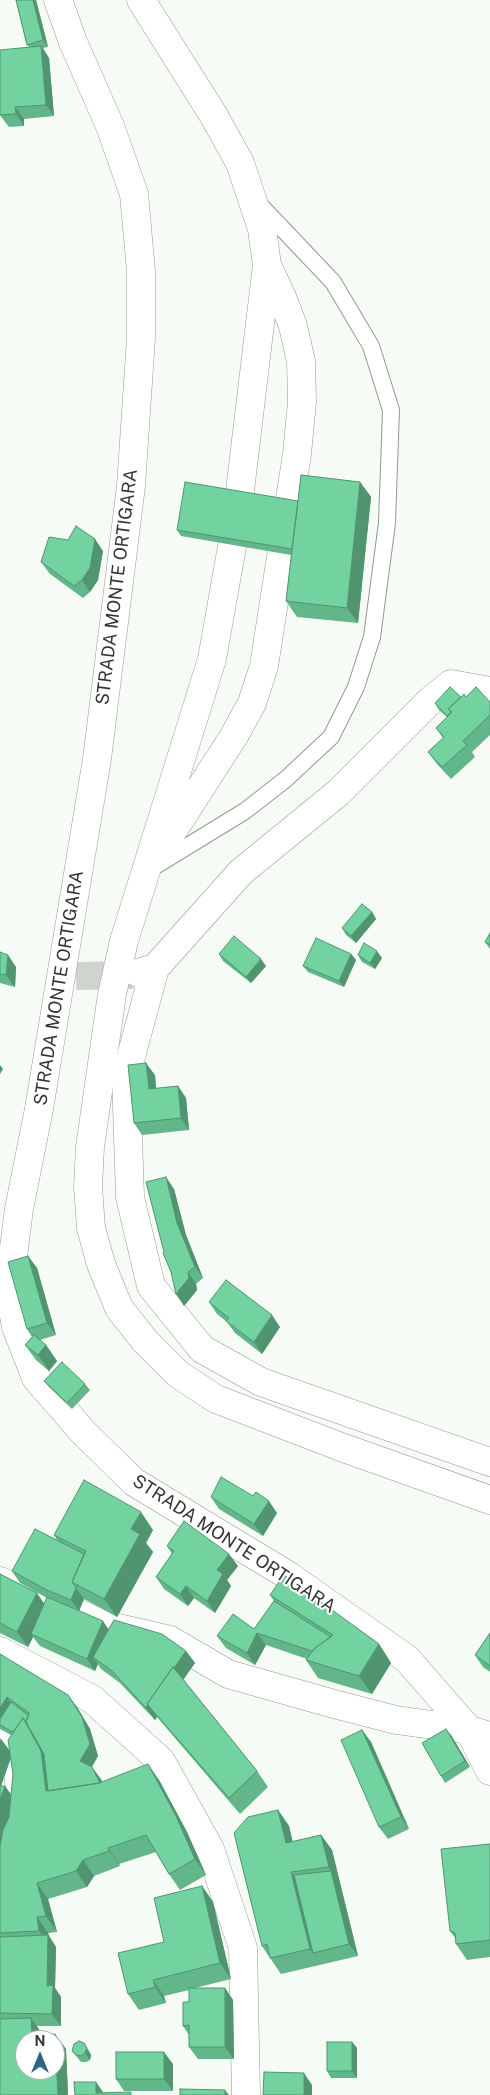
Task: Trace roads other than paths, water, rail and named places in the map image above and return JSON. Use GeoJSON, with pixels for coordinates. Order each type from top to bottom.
{"type":"FeatureCollection","features":[{"type":"Feature","properties":{"kind":"main road","name":"STRADA MONTE ORTIGARA"},"geometry":{"type":"LineString","coordinates":[[58,0],[73,42],[110,126],[134,194],[141,271],[141,338],[131,486],[97,759],[39,1109],[19,1210],[9,1287],[16,1327],[36,1378],[83,1432],[134,1482],[289,1576],[407,1659],[479,1733],[490,1771]]}},
{"type":"Feature","properties":{"kind":"main road"},"geometry":{"type":"LineString","coordinates":[[141,0],[219,124],[240,163],[262,230],[267,265],[236,524],[212,659],[124,941],[112,994],[90,1147],[88,1187],[91,1228],[101,1264],[119,1308],[145,1341],[178,1374],[216,1398],[341,1447],[490,1500]]}},
{"type":"Feature","properties":{"kind":"main road"},"geometry":{"type":"LineString","coordinates":[[147,871],[234,736],[252,703],[264,666],[297,454],[302,402],[301,362],[293,326],[267,265]]}},
{"type":"Feature","properties":{"kind":"main road"},"geometry":{"type":"LineString","coordinates":[[490,691],[451,684],[430,701],[340,792],[241,872],[144,972],[126,1075],[130,1197],[151,1286],[202,1348],[261,1382],[490,1462]]}},
{"type":"Feature","properties":{"kind":"main road"},"geometry":{"type":"LineString","coordinates":[[52,1032],[76,976]]}},
{"type":"Feature","properties":{"kind":"main road"},"geometry":{"type":"LineString","coordinates":[[0,1581],[105,1625],[170,1640],[228,1674],[396,1720],[479,1733]]}},
{"type":"Feature","properties":{"kind":"main road"},"geometry":{"type":"LineString","coordinates":[[0,1651],[92,1700],[161,1761],[206,1841],[243,1948],[246,2095]]}},
{"type":"Feature","properties":{"kind":"main road"},"geometry":{"type":"LineString","coordinates":[[0,1739],[15,1754],[20,1785],[18,1811]]}},
{"type":"Feature","properties":{"kind":"lane"},"geometry":{"type":"LineString","coordinates":[[147,871],[245,811],[286,779],[331,737],[356,687],[372,638],[388,523],[391,410],[370,346],[333,282],[252,197]]}},
{"type":"Feature","properties":{"kind":"tunnel"},"geometry":{"type":"LineString","coordinates":[[76,976],[133,975]]}}]}
